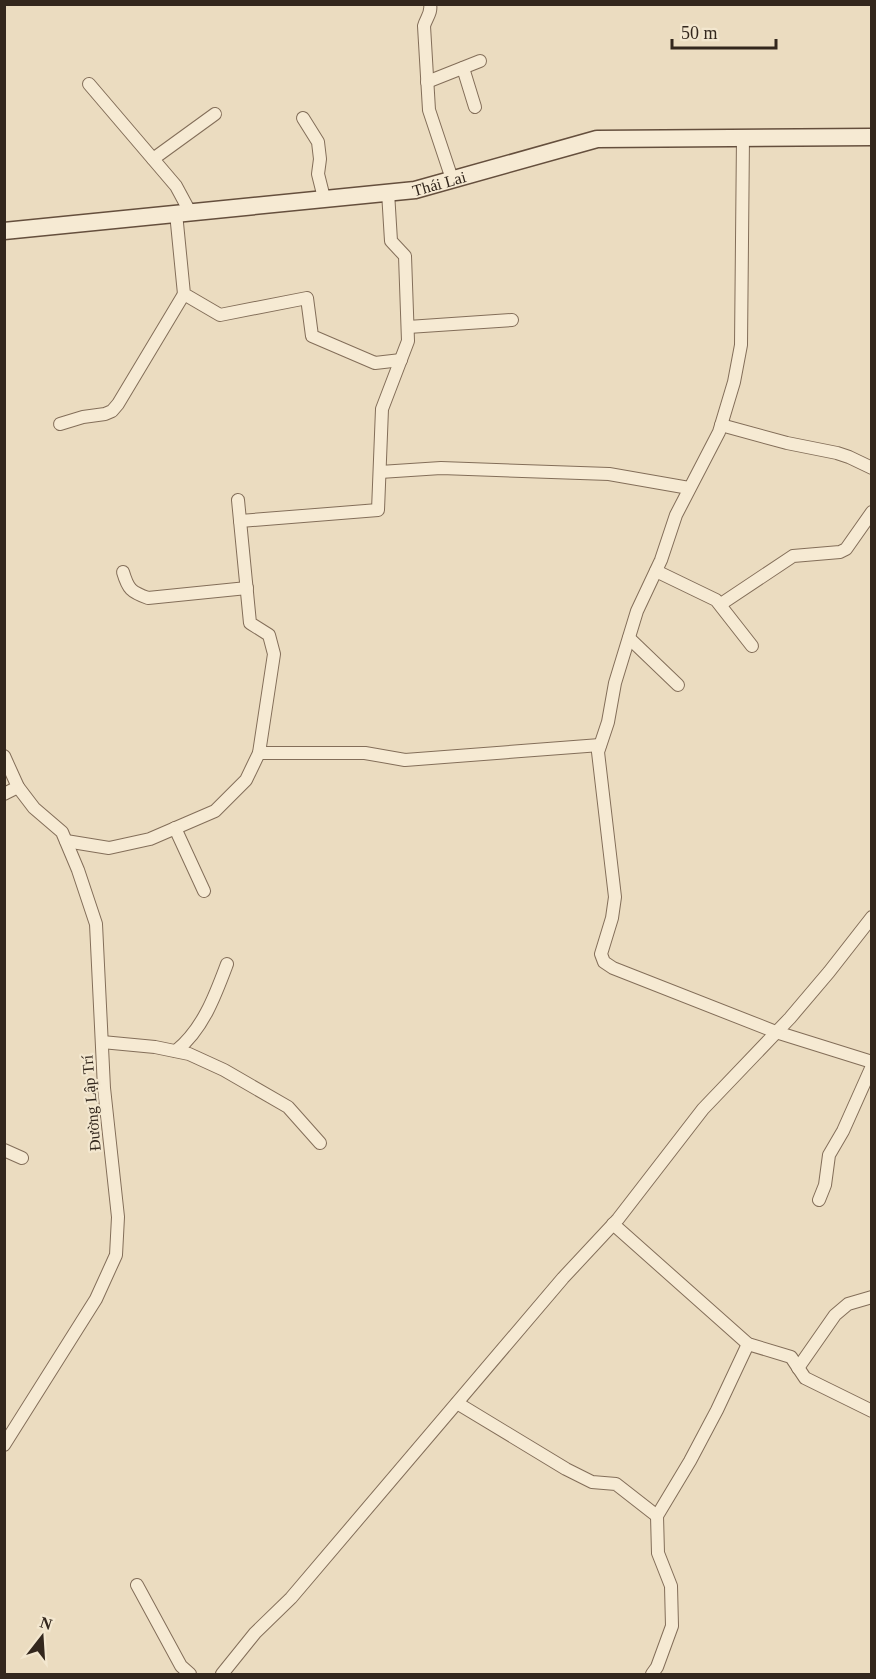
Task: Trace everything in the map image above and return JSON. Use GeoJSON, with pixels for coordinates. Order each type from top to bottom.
{"type":"FeatureCollection","features":[{"type":"Feature","properties":{"kind":"street"},"geometry":{"type":"LineString","coordinates":[[430,4],[430,13],[424,26],[429,110],[452,179]]}},
{"type":"Feature","properties":{"kind":"street"},"geometry":{"type":"LineString","coordinates":[[427,82],[480,61]]}},
{"type":"Feature","properties":{"kind":"street"},"geometry":{"type":"LineString","coordinates":[[463,68],[474,107]]}},
{"type":"Feature","properties":{"kind":"street"},"geometry":{"type":"LineString","coordinates":[[60,424],[112,411],[184,294],[183,195],[89,84]]}},
{"type":"Feature","properties":{"kind":"street"},"geometry":{"type":"LineString","coordinates":[[153,159],[215,114]]}},
{"type":"Feature","properties":{"kind":"street"},"geometry":{"type":"LineString","coordinates":[[303,118],[318,142],[320,159],[318,174],[324,198]]}},
{"type":"Feature","properties":{"kind":"street"},"geometry":{"type":"LineString","coordinates":[[743,137],[741,345],[734,382],[722,425],[676,515],[656,571],[637,610],[615,683],[608,722],[598,752],[615,897],[612,918],[601,954],[604,962],[613,968],[776,1032],[872,1064],[843,1131],[829,1155],[825,1185],[819,1200]]}},
{"type":"Feature","properties":{"kind":"street","name":"Thái Lai"},"geometry":{"type":"LineString","coordinates":[[4,231],[415,190],[597,139],[872,137]]}},
{"type":"Feature","properties":{"kind":"street"},"geometry":{"type":"LineString","coordinates":[[240,521],[378,510],[382,409],[408,341],[405,256],[391,241],[388,192]]}},
{"type":"Feature","properties":{"kind":"street"},"geometry":{"type":"LineString","coordinates":[[184,294],[220,315],[307,298],[312,336],[375,363],[401,360]]}},
{"type":"Feature","properties":{"kind":"street"},"geometry":{"type":"LineString","coordinates":[[408,327],[512,320]]}},
{"type":"Feature","properties":{"kind":"street"},"geometry":{"type":"LineString","coordinates":[[722,425],[787,443],[837,453],[872,468]]}},
{"type":"Feature","properties":{"kind":"street"},"geometry":{"type":"LineString","coordinates":[[380,472],[441,468],[609,474],[689,488]]}},
{"type":"Feature","properties":{"kind":"street"},"geometry":{"type":"LineString","coordinates":[[66,841],[109,848],[150,839],[215,811],[246,780],[260,753],[274,654],[270,635],[250,623],[238,500]]}},
{"type":"Feature","properties":{"kind":"street"},"geometry":{"type":"LineString","coordinates":[[720,604],[793,556],[840,552],[846,549],[872,512]]}},
{"type":"Feature","properties":{"kind":"street"},"geometry":{"type":"LineString","coordinates":[[656,571],[710,596],[720,604],[752,646]]}},
{"type":"Feature","properties":{"kind":"street"},"geometry":{"type":"LineString","coordinates":[[123,572],[127,585],[134,594],[148,598],[247,588]]}},
{"type":"Feature","properties":{"kind":"street"},"geometry":{"type":"LineString","coordinates":[[629,638],[678,685]]}},
{"type":"Feature","properties":{"kind":"street"},"geometry":{"type":"LineString","coordinates":[[260,753],[365,753],[405,759],[600,745]]}},
{"type":"Feature","properties":{"kind":"street","name":"Đường Lập Trí"},"geometry":{"type":"LineString","coordinates":[[4,756],[18,787],[34,808],[62,832],[78,870],[96,924],[105,1088],[118,1217],[116,1255],[96,1299],[4,1444]]}},
{"type":"Feature","properties":{"kind":"street"},"geometry":{"type":"LineString","coordinates":[[4,794],[18,787]]}},
{"type":"Feature","properties":{"kind":"street"},"geometry":{"type":"LineString","coordinates":[[175,828],[204,891]]}},
{"type":"Feature","properties":{"kind":"street"},"geometry":{"type":"LineString","coordinates":[[222,1674],[255,1633],[297,1591],[563,1278],[613,1224],[703,1109],[829,972],[872,917]]}},
{"type":"Feature","properties":{"kind":"street"},"geometry":{"type":"LineString","coordinates":[[176,1051],[190,1038],[200,1024],[211,1004],[227,964]]}},
{"type":"Feature","properties":{"kind":"street"},"geometry":{"type":"LineString","coordinates":[[102,1042],[176,1051],[189,1054],[224,1070],[288,1107],[320,1143]]}},
{"type":"Feature","properties":{"kind":"street"},"geometry":{"type":"LineString","coordinates":[[4,1150],[22,1158]]}},
{"type":"Feature","properties":{"kind":"street"},"geometry":{"type":"LineString","coordinates":[[613,1224],[748,1344],[791,1358],[805,1378],[872,1411]]}},
{"type":"Feature","properties":{"kind":"street"},"geometry":{"type":"LineString","coordinates":[[798,1368],[835,1315],[848,1304],[872,1297]]}},
{"type":"Feature","properties":{"kind":"street"},"geometry":{"type":"LineString","coordinates":[[652,1674],[657,1667],[672,1626],[671,1586],[658,1553],[657,1516],[717,1410],[748,1344]]}},
{"type":"Feature","properties":{"kind":"street"},"geometry":{"type":"LineString","coordinates":[[457,1403],[591,1482],[616,1484],[657,1516]]}},
{"type":"Feature","properties":{"kind":"street"},"geometry":{"type":"LineString","coordinates":[[137,1585],[181,1666],[190,1674]]}}]}
